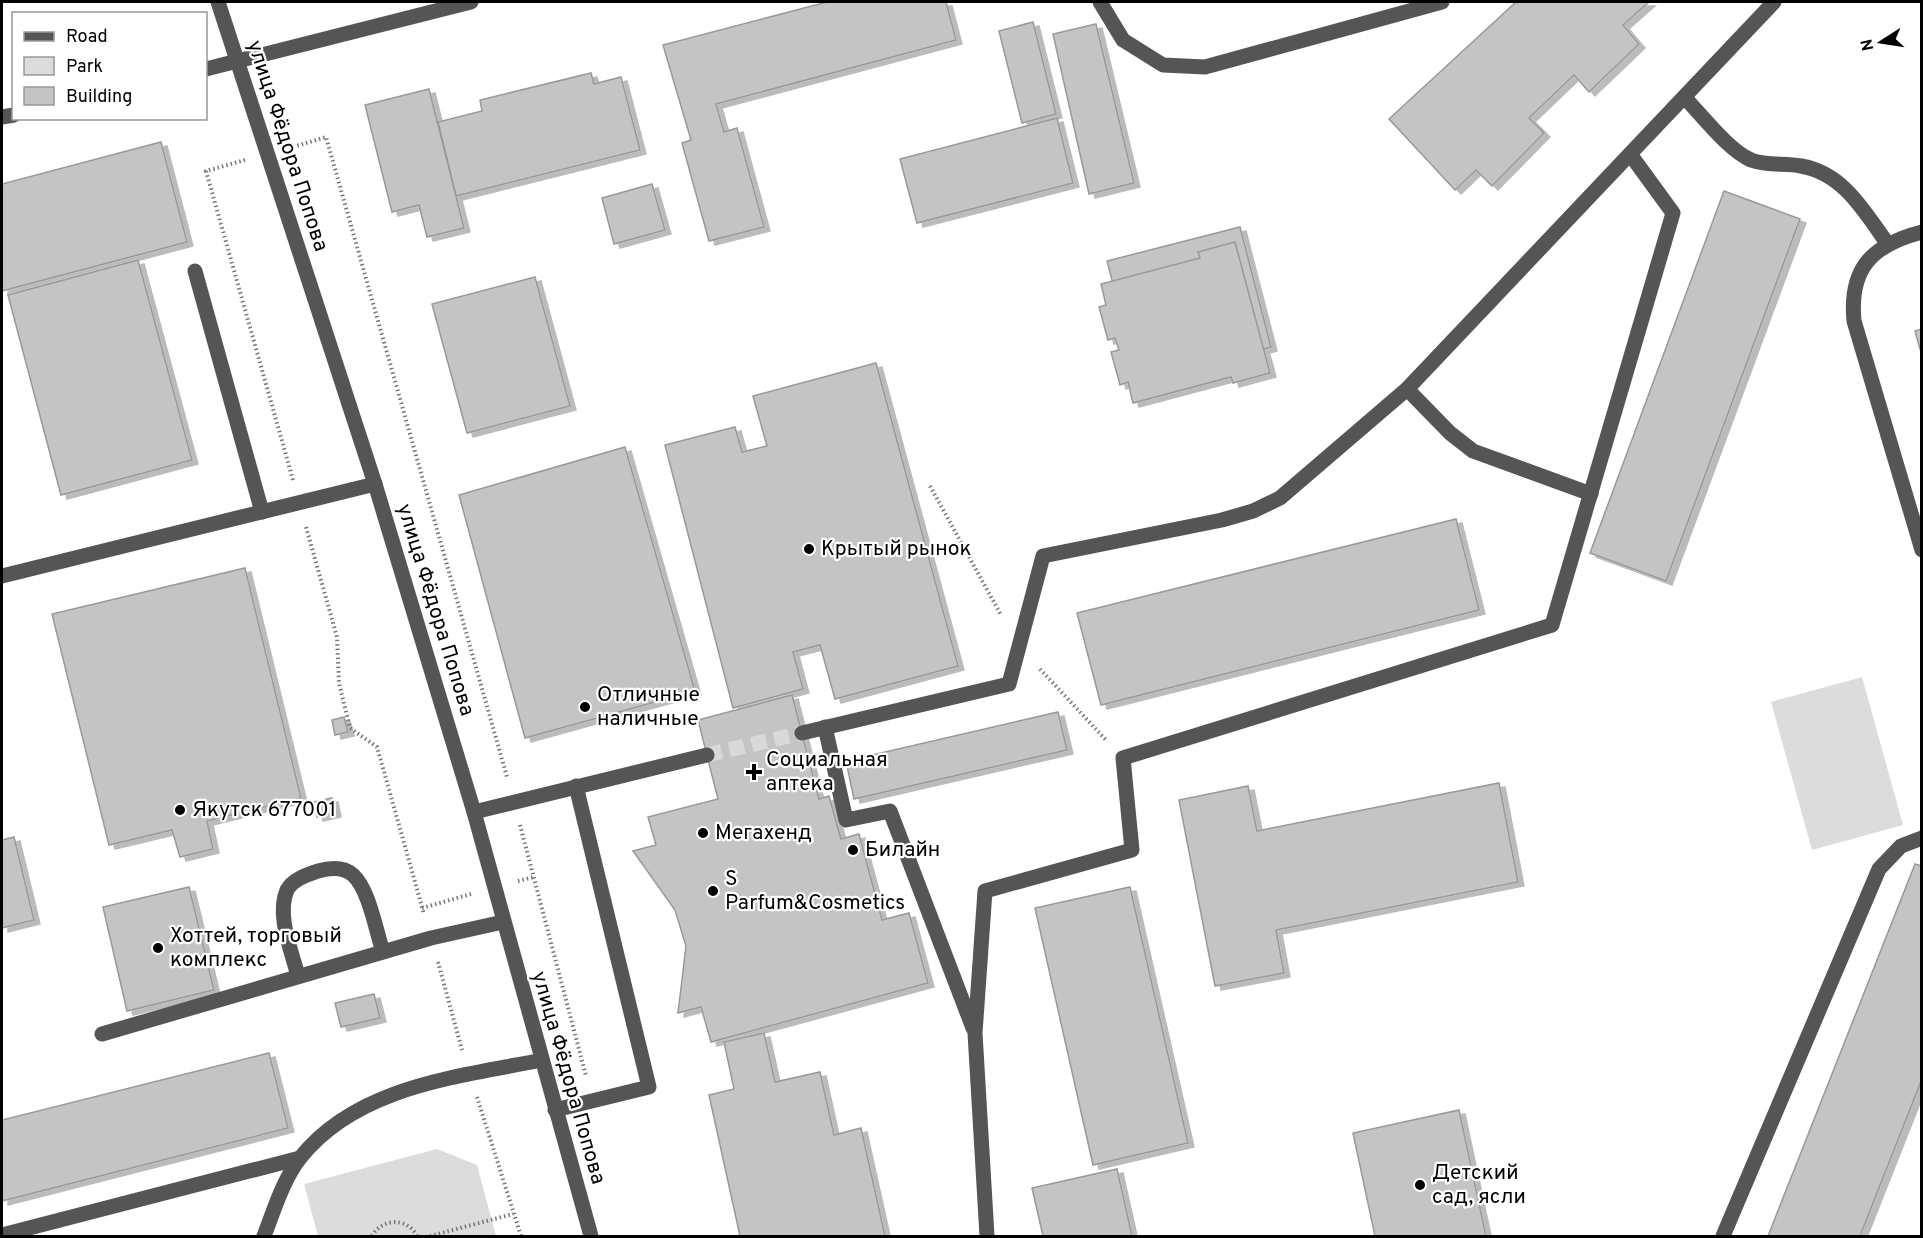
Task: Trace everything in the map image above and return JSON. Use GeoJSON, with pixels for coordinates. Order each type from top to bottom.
{"type":"FeatureCollection","features":[{"type":"Feature","properties":{"kind":"street","name":"улица Фёдора Попова"},"geometry":{"type":"LineString","coordinates":[[218,2],[375,484],[474,812],[591,1236]]}},
{"type":"Feature","properties":{"kind":"street"},"geometry":{"type":"LineString","coordinates":[[207,69],[471,2]]}},
{"type":"Feature","properties":{"kind":"street"},"geometry":{"type":"LineString","coordinates":[[1100,2],[1123,40],[1163,65],[1205,67],[1442,2]]}},
{"type":"Feature","properties":{"kind":"street"},"geometry":{"type":"LineString","coordinates":[[802,733],[1009,684],[1043,556],[1253,511],[1280,498],[1407,389],[1774,2]]}},
{"type":"Feature","properties":{"kind":"street"},"geometry":{"type":"LineString","coordinates":[[1684,97],[1740,153],[1751,160],[1765,164],[1802,166],[1834,178],[1850,192],[1887,243]]}},
{"type":"Feature","properties":{"kind":"street"},"geometry":{"type":"LineString","coordinates":[[987,1236],[975,1033],[985,891],[1132,850],[1123,758],[1552,625],[1673,213],[1630,154]]}},
{"type":"Feature","properties":{"kind":"street"},"geometry":{"type":"LineString","coordinates":[[1922,231],[1887,243],[1872,256],[1855,283],[1852,302],[1854,321],[1922,550]]}},
{"type":"Feature","properties":{"kind":"street"},"geometry":{"type":"LineString","coordinates":[[195,271],[262,512]]}},
{"type":"Feature","properties":{"kind":"street"},"geometry":{"type":"LineString","coordinates":[[1407,389],[1450,433],[1473,451],[1590,494]]}},
{"type":"Feature","properties":{"kind":"street"},"geometry":{"type":"LineString","coordinates":[[2,576],[375,484]]}},
{"type":"Feature","properties":{"kind":"street"},"geometry":{"type":"LineString","coordinates":[[825,727],[846,820],[890,811],[975,1033]]}},
{"type":"Feature","properties":{"kind":"street"},"geometry":{"type":"LineString","coordinates":[[474,812],[707,755]]}},
{"type":"Feature","properties":{"kind":"street"},"geometry":{"type":"LineString","coordinates":[[555,1110],[649,1087],[576,786]]}},
{"type":"Feature","properties":{"kind":"street"},"geometry":{"type":"LineString","coordinates":[[1723,1236],[1879,869],[1901,846],[1922,838]]}},
{"type":"Feature","properties":{"kind":"street"},"geometry":{"type":"LineString","coordinates":[[298,976],[284,917],[288,889],[300,878],[326,868],[342,868],[363,888],[383,952]]}},
{"type":"Feature","properties":{"kind":"street"},"geometry":{"type":"LineString","coordinates":[[102,1034],[431,938],[503,922]]}},
{"type":"Feature","properties":{"kind":"street"},"geometry":{"type":"LineString","coordinates":[[264,1236],[289,1176],[300,1158],[324,1135],[362,1106],[391,1094],[542,1060]]}},
{"type":"Feature","properties":{"kind":"street"},"geometry":{"type":"LineString","coordinates":[[2,1234],[300,1158]]}},
{"type":"Feature","properties":{"kind":"path"},"geometry":{"type":"LineString","coordinates":[[930,486],[1019,647],[1123,758]]}},
{"type":"Feature","properties":{"kind":"path"},"geometry":{"type":"LineString","coordinates":[[376,747],[470,1075],[521,1236]]}},
{"type":"Feature","properties":{"kind":"path"},"geometry":{"type":"LineString","coordinates":[[430,1236],[513,1214]]}},
{"type":"Feature","properties":{"kind":"path"},"geometry":{"type":"LineString","coordinates":[[372,1236],[379,1227],[394,1222],[409,1227],[417,1236]]}},
{"type":"Feature","properties":{"kind":"green space"},"geometry":{"type":"Polygon","coordinates":[[[1862,677],[1903,825],[1812,850],[1771,702],[1862,677]]]}},
{"type":"Feature","properties":{"kind":"green space"},"geometry":{"type":"Polygon","coordinates":[[[437,1149],[477,1165],[496,1236],[318,1236],[304,1184],[437,1149]]]}},
{"type":"Feature","properties":{"kind":"building"},"geometry":{"type":"Polygon","coordinates":[[[827,2],[946,2],[956,40],[716,104],[724,132],[737,128],[764,227],[709,241],[682,143],[691,140],[663,45],[827,2]]]}},
{"type":"Feature","properties":{"kind":"building"},"geometry":{"type":"Polygon","coordinates":[[[1516,2],[1649,2],[1623,25],[1639,44],[1589,92],[1574,75],[1529,118],[1544,133],[1492,186],[1476,170],[1455,190],[1389,119],[1516,2]]]}},
{"type":"Feature","properties":{"kind":"building"},"geometry":{"type":"Polygon","coordinates":[[[1033,22],[1056,114],[1022,123],[999,31],[1033,22]]]}},
{"type":"Feature","properties":{"kind":"building"},"geometry":{"type":"Polygon","coordinates":[[[1096,24],[1134,183],[1089,194],[1053,34],[1096,24]]]}},
{"type":"Feature","properties":{"kind":"building"},"geometry":{"type":"Polygon","coordinates":[[[591,73],[594,84],[621,77],[640,150],[456,196],[438,122],[482,111],[480,100],[591,73]]]}},
{"type":"Feature","properties":{"kind":"building"},"geometry":{"type":"Polygon","coordinates":[[[429,89],[464,228],[427,237],[419,205],[392,212],[365,105],[429,89]]]}},
{"type":"Feature","properties":{"kind":"building"},"geometry":{"type":"Polygon","coordinates":[[[1057,118],[1073,183],[917,223],[900,159],[1057,118]]]}},
{"type":"Feature","properties":{"kind":"building"},"geometry":{"type":"Polygon","coordinates":[[[161,142],[187,242],[2,291],[2,184],[161,142]]]}},
{"type":"Feature","properties":{"kind":"building"},"geometry":{"type":"Polygon","coordinates":[[[652,184],[665,230],[614,244],[602,198],[652,184]]]}},
{"type":"Feature","properties":{"kind":"building"},"geometry":{"type":"Polygon","coordinates":[[[1724,191],[1800,219],[1666,581],[1590,553],[1724,191]]]}},
{"type":"Feature","properties":{"kind":"building"},"geometry":{"type":"Polygon","coordinates":[[[1240,227],[1271,347],[1139,383],[1107,261],[1240,227]]]}},
{"type":"Feature","properties":{"kind":"building"},"geometry":{"type":"Polygon","coordinates":[[[1235,242],[1270,373],[1233,383],[1231,377],[1133,403],[1128,382],[1120,385],[1111,352],[1119,350],[1115,338],[1108,340],[1099,307],[1106,305],[1101,284],[1200,258],[1198,252],[1235,242]]]}},
{"type":"Feature","properties":{"kind":"building"},"geometry":{"type":"Polygon","coordinates":[[[138,260],[192,460],[61,495],[8,295],[138,260]]]}},
{"type":"Feature","properties":{"kind":"building"},"geometry":{"type":"Polygon","coordinates":[[[535,277],[570,406],[467,433],[432,304],[535,277]]]}},
{"type":"Feature","properties":{"kind":"building"},"geometry":{"type":"Polygon","coordinates":[[[1922,329],[1922,356],[1915,331],[1922,329]]]}},
{"type":"Feature","properties":{"kind":"building","name":"Крытый рынок"},"geometry":{"type":"Polygon","coordinates":[[[876,363],[958,666],[835,699],[820,645],[793,652],[803,689],[733,708],[665,445],[735,427],[742,452],[767,446],[753,396],[876,363]]]}},
{"type":"Feature","properties":{"kind":"building"},"geometry":{"type":"Polygon","coordinates":[[[625,447],[695,691],[525,738],[459,495],[625,447]]]}},
{"type":"Feature","properties":{"kind":"building"},"geometry":{"type":"Polygon","coordinates":[[[1456,519],[1479,610],[1101,705],[1077,613],[1456,519]]]}},
{"type":"Feature","properties":{"kind":"building"},"geometry":{"type":"Polygon","coordinates":[[[245,568],[301,798],[207,821],[213,849],[180,857],[172,830],[109,845],[52,614],[245,568]]]}},
{"type":"Feature","properties":{"kind":"building"},"geometry":{"type":"Polygon","coordinates":[[[792,695],[819,799],[829,796],[841,839],[859,834],[882,920],[909,913],[928,983],[711,1042],[701,1007],[678,1013],[686,946],[675,910],[633,851],[656,845],[648,817],[718,799],[698,720],[792,695]]]}},
{"type":"Feature","properties":{"kind":"building"},"geometry":{"type":"Polygon","coordinates":[[[1058,712],[1067,750],[854,799],[846,761],[1058,712]]]}},
{"type":"Feature","properties":{"kind":"building"},"geometry":{"type":"Polygon","coordinates":[[[344,717],[348,732],[335,735],[332,720],[344,717]]]}},
{"type":"Feature","properties":{"kind":"building"},"geometry":{"type":"Polygon","coordinates":[[[1499,783],[1518,882],[1276,930],[1284,973],[1215,986],[1179,800],[1248,786],[1257,831],[1499,783]]]}},
{"type":"Feature","properties":{"kind":"building"},"geometry":{"type":"Polygon","coordinates":[[[332,798],[335,813],[317,817],[313,802],[332,798]]]}},
{"type":"Feature","properties":{"kind":"building"},"geometry":{"type":"Polygon","coordinates":[[[14,837],[34,920],[2,928],[2,840],[14,837]]]}},
{"type":"Feature","properties":{"kind":"building"},"geometry":{"type":"Polygon","coordinates":[[[1915,864],[1922,866],[1922,1079],[1860,1236],[1768,1236],[1915,864]]]}},
{"type":"Feature","properties":{"kind":"building","name":"Хоттей, торговый комплекс"},"geometry":{"type":"Polygon","coordinates":[[[189,887],[214,990],[127,1011],[103,907],[189,887]]]}},
{"type":"Feature","properties":{"kind":"building"},"geometry":{"type":"Polygon","coordinates":[[[1130,887],[1188,1143],[1093,1165],[1035,908],[1130,887]]]}},
{"type":"Feature","properties":{"kind":"building"},"geometry":{"type":"Polygon","coordinates":[[[374,994],[380,1018],[341,1027],[335,1003],[374,994]]]}},
{"type":"Feature","properties":{"kind":"building"},"geometry":{"type":"Polygon","coordinates":[[[764,1033],[775,1082],[820,1072],[834,1135],[861,1128],[885,1236],[740,1236],[709,1095],[734,1089],[724,1042],[764,1033]]]}},
{"type":"Feature","properties":{"kind":"building"},"geometry":{"type":"Polygon","coordinates":[[[269,1053],[288,1128],[2,1201],[2,1120],[269,1053]]]}},
{"type":"Feature","properties":{"kind":"building","name":"Детский сад, ясли"},"geometry":{"type":"Polygon","coordinates":[[[1459,1110],[1486,1236],[1375,1236],[1353,1133],[1459,1110]]]}},
{"type":"Feature","properties":{"kind":"building"},"geometry":{"type":"Polygon","coordinates":[[[1117,1169],[1132,1236],[1043,1236],[1032,1188],[1117,1169]]]}},
{"type":"Feature","properties":{"kind":"tunnel"},"geometry":{"type":"LineString","coordinates":[[707,755],[802,733]]}},
{"type":"Feature","properties":{"kind":"place","name":"Крытый рынок"},"geometry":{"type":"Point","coordinates":[809,549]}},
{"type":"Feature","properties":{"kind":"place","name":"Отличные наличные"},"geometry":{"type":"Point","coordinates":[585,707]}},
{"type":"Feature","properties":{"kind":"place","name":"Социальная аптека"},"geometry":{"type":"Point","coordinates":[754,772]}},
{"type":"Feature","properties":{"kind":"place","name":"Якутск 677001"},"geometry":{"type":"Point","coordinates":[180,810]}},
{"type":"Feature","properties":{"kind":"place","name":"Мегахенд"},"geometry":{"type":"Point","coordinates":[703,833]}},
{"type":"Feature","properties":{"kind":"place","name":"Билайн"},"geometry":{"type":"Point","coordinates":[853,850]}},
{"type":"Feature","properties":{"kind":"place","name":"S Parfum&Cosmetics"},"geometry":{"type":"Point","coordinates":[713,891]}},
{"type":"Feature","properties":{"kind":"place","name":"Хоттей, торговый комплекс"},"geometry":{"type":"Point","coordinates":[158,948]}},
{"type":"Feature","properties":{"kind":"place","name":"Детский сад, ясли"},"geometry":{"type":"Point","coordinates":[1420,1185]}}]}
